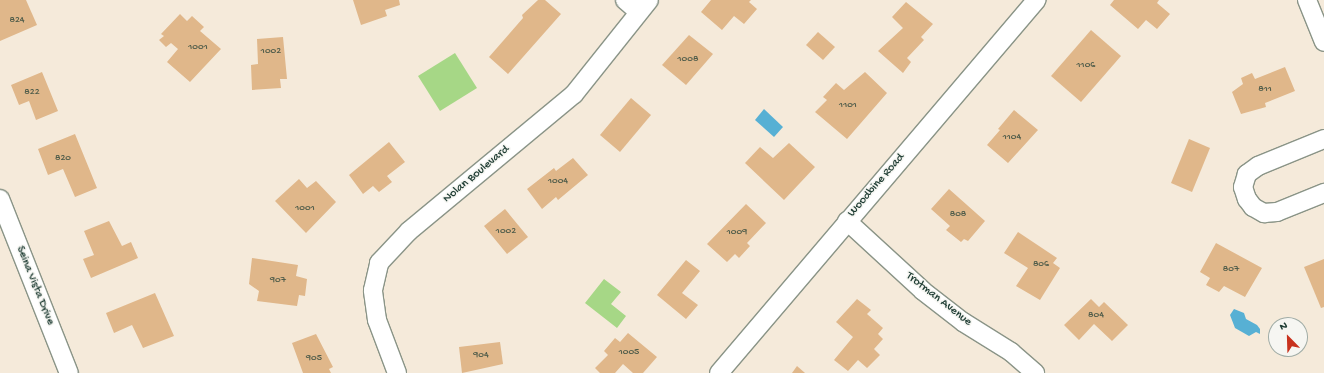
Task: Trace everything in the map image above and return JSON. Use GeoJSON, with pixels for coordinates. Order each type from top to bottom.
{"type":"FeatureCollection","features":[{"type":"Feature","properties":{"kind":"street"},"geometry":{"type":"LineString","coordinates":[[624,0],[644,6]]}},
{"type":"Feature","properties":{"kind":"street","name":"Woodbine Road"},"geometry":{"type":"LineString","coordinates":[[719,373],[1036,0]]}},
{"type":"Feature","properties":{"kind":"street"},"geometry":{"type":"LineString","coordinates":[[1307,0],[1324,42]]}},
{"type":"Feature","properties":{"kind":"street","name":"Nolan Boulevard"},"geometry":{"type":"LineString","coordinates":[[397,373],[377,320],[372,290],[379,263],[409,231],[574,94],[644,6]]}},
{"type":"Feature","properties":{"kind":"street"},"geometry":{"type":"LineString","coordinates":[[1324,140],[1258,166],[1247,174],[1243,187],[1247,199],[1253,207],[1264,213],[1277,212],[1324,193]]}},
{"type":"Feature","properties":{"kind":"street","name":"Seina Vista Drive"},"geometry":{"type":"LineString","coordinates":[[0,199],[69,373]]}},
{"type":"Feature","properties":{"kind":"street","name":"Trotman Avenue"},"geometry":{"type":"LineString","coordinates":[[847,221],[923,291],[963,322],[1011,352],[1035,373]]}},
{"type":"Feature","properties":{"kind":"green space"},"geometry":{"type":"Polygon","coordinates":[[[455,53],[477,88],[440,111],[418,76],[455,53]]]}},
{"type":"Feature","properties":{"kind":"green space"},"geometry":{"type":"Polygon","coordinates":[[[604,279],[621,292],[611,304],[626,316],[617,328],[585,303],[604,279]]]}},
{"type":"Feature","properties":{"kind":"water"},"geometry":{"type":"Polygon","coordinates":[[[764,109],[783,127],[774,137],[755,120],[764,109]]]}},
{"type":"Feature","properties":{"kind":"water"},"geometry":{"type":"Polygon","coordinates":[[[1234,309],[1244,313],[1246,319],[1257,325],[1260,329],[1260,334],[1256,332],[1249,336],[1235,328],[1230,315],[1234,309]]]}},
{"type":"Feature","properties":{"kind":"building"},"geometry":{"type":"Polygon","coordinates":[[[0,0],[26,0],[37,25],[0,41],[0,0]]]}},
{"type":"Feature","properties":{"kind":"building"},"geometry":{"type":"Polygon","coordinates":[[[353,0],[399,0],[400,5],[385,10],[387,16],[361,25],[353,0]]]}},
{"type":"Feature","properties":{"kind":"building"},"geometry":{"type":"Polygon","coordinates":[[[538,0],[545,0],[561,14],[508,74],[489,57],[523,18],[522,15],[538,0]]]}},
{"type":"Feature","properties":{"kind":"building"},"geometry":{"type":"Polygon","coordinates":[[[711,0],[751,0],[749,2],[757,9],[744,24],[734,16],[722,30],[701,12],[711,0]]]}},
{"type":"Feature","properties":{"kind":"building"},"geometry":{"type":"Polygon","coordinates":[[[1114,0],[1159,0],[1157,3],[1170,14],[1157,29],[1146,20],[1138,29],[1110,5],[1114,0]]]}},
{"type":"Feature","properties":{"kind":"building"},"geometry":{"type":"Polygon","coordinates":[[[906,2],[933,24],[921,37],[924,40],[907,58],[911,62],[903,73],[878,51],[903,28],[892,17],[906,2]]]}},
{"type":"Feature","properties":{"kind":"building"},"geometry":{"type":"Polygon","coordinates":[[[180,14],[187,21],[192,16],[204,27],[200,31],[221,49],[190,82],[167,62],[178,49],[171,43],[166,47],[159,40],[164,36],[161,34],[180,14]]]}},
{"type":"Feature","properties":{"kind":"building"},"geometry":{"type":"Polygon","coordinates":[[[1091,30],[1121,56],[1081,102],[1051,76],[1091,30]]]}},
{"type":"Feature","properties":{"kind":"building"},"geometry":{"type":"Polygon","coordinates":[[[818,32],[835,47],[823,60],[806,45],[818,32]]]}},
{"type":"Feature","properties":{"kind":"building"},"geometry":{"type":"Polygon","coordinates":[[[689,35],[713,54],[686,85],[662,65],[689,35]]]}},
{"type":"Feature","properties":{"kind":"building"},"geometry":{"type":"Polygon","coordinates":[[[283,37],[287,79],[280,79],[281,88],[252,90],[251,65],[258,64],[257,39],[283,37]]]}},
{"type":"Feature","properties":{"kind":"building"},"geometry":{"type":"Polygon","coordinates":[[[1285,67],[1295,91],[1265,103],[1266,107],[1241,114],[1232,92],[1243,84],[1241,78],[1252,73],[1255,79],[1285,67]]]}},
{"type":"Feature","properties":{"kind":"building"},"geometry":{"type":"Polygon","coordinates":[[[42,72],[58,111],[36,120],[29,101],[19,105],[11,85],[42,72]]]}},
{"type":"Feature","properties":{"kind":"building"},"geometry":{"type":"Polygon","coordinates":[[[865,72],[887,93],[847,139],[815,112],[827,100],[823,97],[836,83],[844,90],[865,72]]]}},
{"type":"Feature","properties":{"kind":"building"},"geometry":{"type":"Polygon","coordinates":[[[631,98],[651,115],[620,152],[600,135],[631,98]]]}},
{"type":"Feature","properties":{"kind":"building"},"geometry":{"type":"Polygon","coordinates":[[[1014,110],[1038,130],[1008,163],[987,145],[1014,110]]]}},
{"type":"Feature","properties":{"kind":"building"},"geometry":{"type":"Polygon","coordinates":[[[75,134],[97,188],[75,197],[63,169],[48,175],[38,149],[75,134]]]}},
{"type":"Feature","properties":{"kind":"building"},"geometry":{"type":"Polygon","coordinates":[[[1189,139],[1210,148],[1192,192],[1171,183],[1189,139]]]}},
{"type":"Feature","properties":{"kind":"building"},"geometry":{"type":"Polygon","coordinates":[[[389,142],[405,162],[387,176],[392,182],[379,192],[373,186],[363,194],[349,175],[389,142]]]}},
{"type":"Feature","properties":{"kind":"building"},"geometry":{"type":"Polygon","coordinates":[[[789,143],[815,167],[784,200],[745,163],[760,147],[773,158],[789,143]]]}},
{"type":"Feature","properties":{"kind":"building"},"geometry":{"type":"Polygon","coordinates":[[[573,158],[588,175],[558,200],[556,197],[542,209],[527,189],[554,168],[556,171],[573,158]]]}},
{"type":"Feature","properties":{"kind":"building"},"geometry":{"type":"Polygon","coordinates":[[[299,179],[307,188],[316,181],[336,202],[306,233],[275,201],[299,179]]]}},
{"type":"Feature","properties":{"kind":"building"},"geometry":{"type":"Polygon","coordinates":[[[949,189],[985,221],[968,241],[964,239],[961,242],[946,230],[950,226],[931,209],[949,189]]]}},
{"type":"Feature","properties":{"kind":"building"},"geometry":{"type":"Polygon","coordinates":[[[746,204],[766,223],[747,243],[750,246],[739,258],[735,254],[727,262],[707,244],[746,204]]]}},
{"type":"Feature","properties":{"kind":"building"},"geometry":{"type":"Polygon","coordinates":[[[505,209],[528,237],[507,254],[484,226],[505,209]]]}},
{"type":"Feature","properties":{"kind":"building"},"geometry":{"type":"Polygon","coordinates":[[[109,221],[122,246],[131,242],[138,258],[91,278],[83,259],[94,255],[84,231],[109,221]]]}},
{"type":"Feature","properties":{"kind":"building"},"geometry":{"type":"Polygon","coordinates":[[[1018,232],[1057,258],[1053,263],[1060,268],[1040,300],[1016,286],[1028,268],[1004,253],[1018,232]]]}},
{"type":"Feature","properties":{"kind":"building"},"geometry":{"type":"Polygon","coordinates":[[[1216,243],[1262,268],[1245,297],[1224,286],[1219,292],[1206,285],[1210,278],[1200,272],[1216,243]]]}},
{"type":"Feature","properties":{"kind":"building"},"geometry":{"type":"Polygon","coordinates":[[[252,258],[298,265],[296,276],[307,279],[305,296],[299,295],[297,306],[257,301],[259,291],[249,284],[252,258]]]}},
{"type":"Feature","properties":{"kind":"building"},"geometry":{"type":"Polygon","coordinates":[[[1324,259],[1324,307],[1321,308],[1304,267],[1324,259]]]}},
{"type":"Feature","properties":{"kind":"building"},"geometry":{"type":"Polygon","coordinates":[[[686,260],[700,271],[682,293],[698,305],[686,319],[657,295],[686,260]]]}},
{"type":"Feature","properties":{"kind":"building"},"geometry":{"type":"Polygon","coordinates":[[[155,293],[174,336],[143,348],[132,325],[114,333],[106,313],[155,293]]]}},
{"type":"Feature","properties":{"kind":"building"},"geometry":{"type":"Polygon","coordinates":[[[857,299],[871,310],[867,314],[883,328],[878,334],[883,339],[874,349],[880,355],[867,368],[858,360],[848,371],[834,360],[853,337],[836,322],[857,299]]]}},
{"type":"Feature","properties":{"kind":"building"},"geometry":{"type":"Polygon","coordinates":[[[1091,299],[1099,307],[1104,302],[1128,325],[1112,341],[1094,324],[1079,340],[1064,325],[1091,299]]]}},
{"type":"Feature","properties":{"kind":"building"},"geometry":{"type":"Polygon","coordinates":[[[628,333],[657,357],[643,373],[633,373],[623,364],[615,373],[600,373],[595,368],[608,355],[604,351],[615,338],[620,342],[628,333]]]}},
{"type":"Feature","properties":{"kind":"building"},"geometry":{"type":"Polygon","coordinates":[[[316,334],[333,367],[329,369],[331,373],[303,373],[292,343],[316,334]]]}},
{"type":"Feature","properties":{"kind":"building"},"geometry":{"type":"Polygon","coordinates":[[[500,342],[503,364],[462,373],[459,347],[500,342]]]}},
{"type":"Feature","properties":{"kind":"building"},"geometry":{"type":"Polygon","coordinates":[[[797,366],[805,373],[792,373],[797,366]]]}}]}
